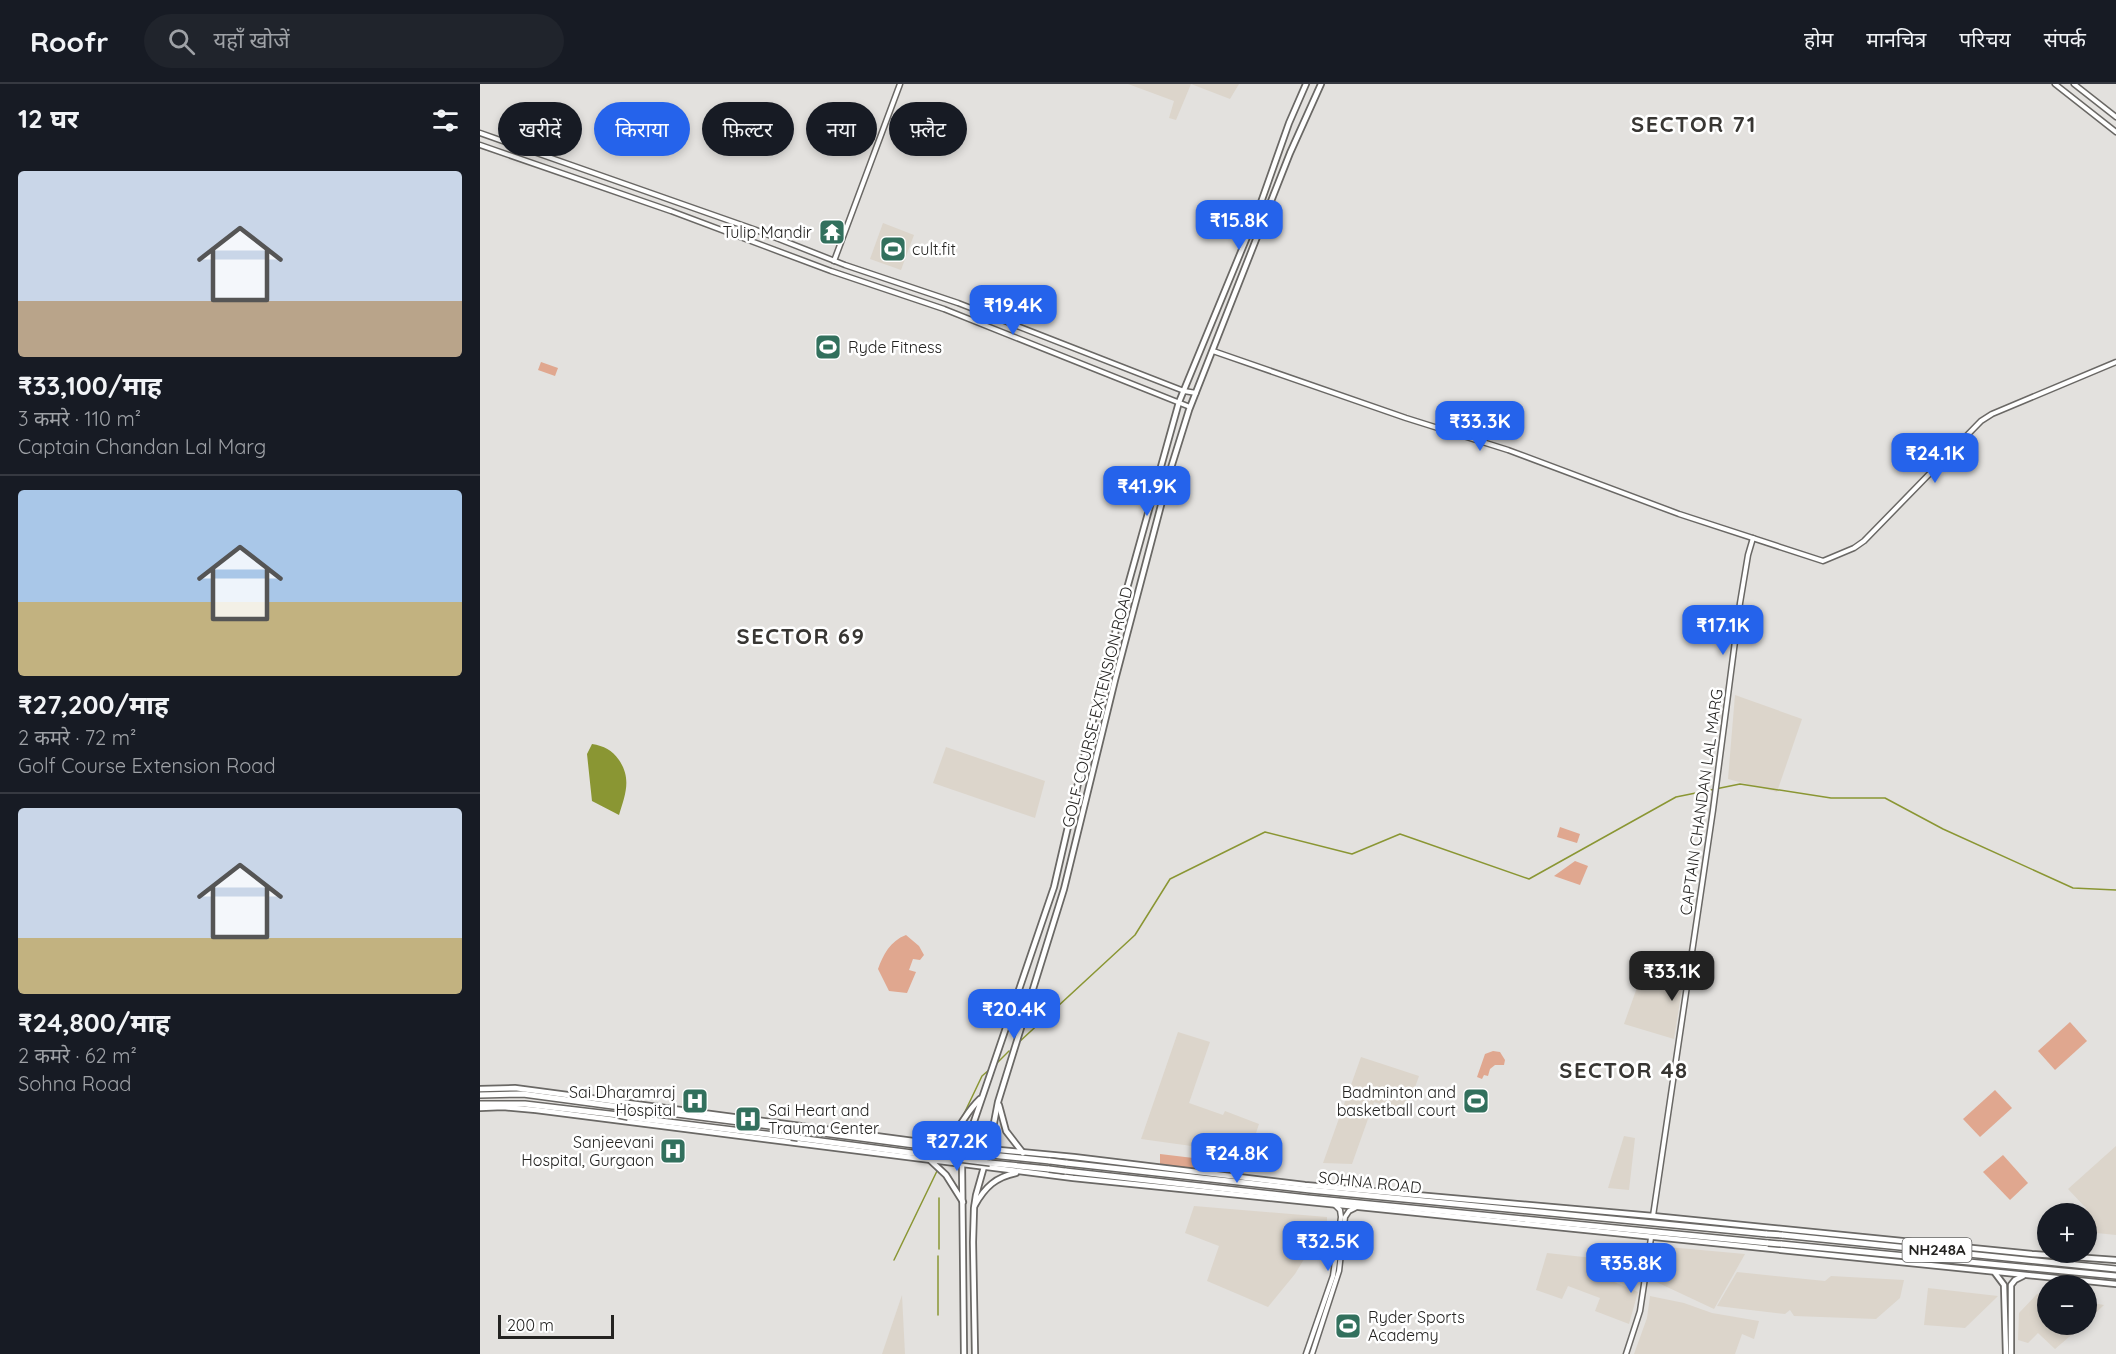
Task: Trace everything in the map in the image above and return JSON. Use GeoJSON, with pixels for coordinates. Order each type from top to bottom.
{"type":"FeatureCollection","features":[{"type":"Feature","properties":{"kind":"highway","name":"SOHNA ROAD"},"geometry":{"type":"LineString","coordinates":[[480,1095],[523,1094],[622,1105],[630,1108],[1066,1163],[1505,1209],[1780,1232],[2116,1269]]}},
{"type":"Feature","properties":{"kind":"highway","name":"SOHNA ROAD"},"geometry":{"type":"LineString","coordinates":[[480,1106],[525,1104],[987,1165],[1049,1169],[1768,1246],[1781,1244],[2116,1276]]}},
{"type":"Feature","properties":{"kind":"main road"},"geometry":{"type":"LineString","coordinates":[[964,1354],[963,1202],[960,1161],[1054,887],[1118,621],[1179,402],[1259,208],[1289,123],[1306,84]]}},
{"type":"Feature","properties":{"kind":"main road","name":"GOLF COURSE EXTENSION ROAD"},"geometry":{"type":"LineString","coordinates":[[975,1354],[974,1208],[990,1152],[998,1102],[1064,889],[1127,635],[1170,471],[1190,407],[1290,153],[1321,84]]}},
{"type":"Feature","properties":{"kind":"main road"},"geometry":{"type":"LineString","coordinates":[[480,1089],[515,1088],[796,1128],[966,1145],[990,1152],[1060,1156],[1305,1185],[1653,1216],[1768,1231],[1768,1246]]}},
{"type":"Feature","properties":{"kind":"main road"},"geometry":{"type":"LineString","coordinates":[[930,1143],[950,1136],[960,1128],[974,1105],[982,1097]]}},
{"type":"Feature","properties":{"kind":"main road"},"geometry":{"type":"LineString","coordinates":[[998,1102],[1006,1131],[1023,1153]]}},
{"type":"Feature","properties":{"kind":"main road"},"geometry":{"type":"LineString","coordinates":[[480,1106],[626,1119],[622,1105]]}},
{"type":"Feature","properties":{"kind":"main road"},"geometry":{"type":"LineString","coordinates":[[796,1128],[794,1139],[930,1160],[960,1161]]}},
{"type":"Feature","properties":{"kind":"main road"},"geometry":{"type":"LineString","coordinates":[[1057,1176],[1060,1156]]}},
{"type":"Feature","properties":{"kind":"main road"},"geometry":{"type":"LineString","coordinates":[[930,1160],[946,1175],[963,1202]]}},
{"type":"Feature","properties":{"kind":"main road"},"geometry":{"type":"LineString","coordinates":[[987,1165],[1057,1176],[1355,1208],[1651,1238],[1768,1246],[1777,1250],[2116,1284]]}},
{"type":"Feature","properties":{"kind":"main road"},"geometry":{"type":"LineString","coordinates":[[974,1208],[982,1193],[997,1179],[1022,1171]]}},
{"type":"Feature","properties":{"kind":"main road"},"geometry":{"type":"LineString","coordinates":[[1777,1250],[1780,1232],[2116,1260]]}},
{"type":"Feature","properties":{"kind":"main road"},"geometry":{"type":"LineString","coordinates":[[1994,1272],[2004,1285],[2006,1354]]}},
{"type":"Feature","properties":{"kind":"main road"},"geometry":{"type":"LineString","coordinates":[[2011,1354],[2011,1285],[2015,1280],[2026,1275]]}},
{"type":"Feature","properties":{"kind":"street"},"geometry":{"type":"LineString","coordinates":[[834,261],[900,84]]}},
{"type":"Feature","properties":{"kind":"street"},"geometry":{"type":"LineString","coordinates":[[2055,84],[2116,132]]}},
{"type":"Feature","properties":{"kind":"street"},"geometry":{"type":"LineString","coordinates":[[2074,84],[2116,117]]}},
{"type":"Feature","properties":{"kind":"street"},"geometry":{"type":"LineString","coordinates":[[480,133],[845,265],[958,303],[1184,391],[1196,393]]}},
{"type":"Feature","properties":{"kind":"street"},"geometry":{"type":"LineString","coordinates":[[480,145],[671,211],[841,275],[944,309],[1190,407]]}},
{"type":"Feature","properties":{"kind":"street"},"geometry":{"type":"LineString","coordinates":[[822,267],[826,257]]}},
{"type":"Feature","properties":{"kind":"street"},"geometry":{"type":"LineString","coordinates":[[841,275],[845,265]]}},
{"type":"Feature","properties":{"kind":"street"},"geometry":{"type":"LineString","coordinates":[[1213,351],[1406,418],[1508,450],[1616,491],[1823,561],[1854,548],[1864,541],[1981,421],[1992,414],[2116,362]]}},
{"type":"Feature","properties":{"kind":"street","name":"CAPTAIN CHANDAN LAL MARG"},"geometry":{"type":"LineString","coordinates":[[1653,1216],[1740,603],[1753,538]]}},
{"type":"Feature","properties":{"kind":"street"},"geometry":{"type":"LineString","coordinates":[[1306,1354],[1334,1276],[1341,1217],[1340,1210],[1335,1205]]}},
{"type":"Feature","properties":{"kind":"street"},"geometry":{"type":"LineString","coordinates":[[1312,1354],[1340,1272],[1345,1217],[1355,1208]]}},
{"type":"Feature","properties":{"kind":"street"},"geometry":{"type":"LineString","coordinates":[[1626,1354],[1640,1311],[1651,1238]]}},
{"type":"Feature","properties":{"kind":"shaded area"},"geometry":{"type":"Polygon","coordinates":[[[1128,84],[1191,84],[1176,120],[1169,118],[1174,101],[1128,84]]]}},
{"type":"Feature","properties":{"kind":"shaded area"},"geometry":{"type":"Polygon","coordinates":[[[1191,84],[1239,84],[1230,99],[1191,84]]]}},
{"type":"Feature","properties":{"kind":"shaded area"},"geometry":{"type":"Polygon","coordinates":[[[883,223],[914,235],[901,270],[870,259],[883,223]]]}},
{"type":"Feature","properties":{"kind":"shaded area"},"geometry":{"type":"Polygon","coordinates":[[[541,362],[558,368],[555,376],[538,370],[541,362]]]}},
{"type":"Feature","properties":{"kind":"shaded area"},"geometry":{"type":"Polygon","coordinates":[[[1735,695],[1802,719],[1777,792],[1728,779],[1735,695]]]}},
{"type":"Feature","properties":{"kind":"shaded area"},"geometry":{"type":"Polygon","coordinates":[[[592,744],[611,751],[623,767],[626,787],[619,815],[592,801],[587,754],[592,744]]]}},
{"type":"Feature","properties":{"kind":"shaded area"},"geometry":{"type":"Polygon","coordinates":[[[946,747],[1045,781],[1035,818],[933,783],[946,747]]]}},
{"type":"Feature","properties":{"kind":"shaded area"},"geometry":{"type":"Polygon","coordinates":[[[1560,827],[1580,834],[1577,843],[1557,837],[1560,827]]]}},
{"type":"Feature","properties":{"kind":"shaded area"},"geometry":{"type":"Polygon","coordinates":[[[1575,861],[1588,866],[1580,885],[1554,876],[1575,861]]]}},
{"type":"Feature","properties":{"kind":"shaded area"},"geometry":{"type":"Polygon","coordinates":[[[906,935],[919,946],[924,955],[920,960],[913,959],[909,970],[916,972],[907,993],[889,991],[878,969],[888,949],[906,935]]]}},
{"type":"Feature","properties":{"kind":"shaded area"},"geometry":{"type":"Polygon","coordinates":[[[1644,968],[1683,982],[1674,1039],[1624,1024],[1644,968]]]}},
{"type":"Feature","properties":{"kind":"shaded area"},"geometry":{"type":"Polygon","coordinates":[[[2070,1022],[2087,1041],[2055,1070],[2038,1051],[2070,1022]]]}},
{"type":"Feature","properties":{"kind":"shaded area"},"geometry":{"type":"Polygon","coordinates":[[[1178,1032],[1210,1042],[1189,1103],[1223,1115],[1225,1111],[1259,1124],[1249,1154],[1141,1139],[1178,1032]]]}},
{"type":"Feature","properties":{"kind":"shaded area"},"geometry":{"type":"Polygon","coordinates":[[[1493,1051],[1500,1052],[1505,1060],[1504,1065],[1495,1065],[1490,1069],[1488,1076],[1484,1075],[1482,1079],[1477,1077],[1485,1054],[1493,1051]]]}},
{"type":"Feature","properties":{"kind":"shaded area"},"geometry":{"type":"Polygon","coordinates":[[[1361,1057],[1419,1076],[1406,1113],[1374,1102],[1352,1164],[1323,1163],[1361,1057]]]}},
{"type":"Feature","properties":{"kind":"shaded area"},"geometry":{"type":"Polygon","coordinates":[[[1995,1090],[2012,1108],[1980,1137],[1963,1119],[1995,1090]]]}},
{"type":"Feature","properties":{"kind":"shaded area"},"geometry":{"type":"Polygon","coordinates":[[[1624,1136],[1635,1138],[1629,1190],[1608,1188],[1624,1136]]]}},
{"type":"Feature","properties":{"kind":"shaded area"},"geometry":{"type":"Polygon","coordinates":[[[2116,1146],[2116,1235],[2097,1233],[2097,1203],[2081,1203],[2068,1189],[2116,1146]]]}},
{"type":"Feature","properties":{"kind":"shaded area"},"geometry":{"type":"Polygon","coordinates":[[[1160,1154],[1235,1163],[1233,1174],[1160,1166],[1160,1154]]]}},
{"type":"Feature","properties":{"kind":"shaded area"},"geometry":{"type":"Polygon","coordinates":[[[2003,1155],[2028,1183],[2010,1200],[1983,1172],[2003,1155]]]}},
{"type":"Feature","properties":{"kind":"shaded area"},"geometry":{"type":"Polygon","coordinates":[[[1194,1206],[1327,1217],[1327,1236],[1319,1244],[1312,1246],[1295,1274],[1268,1307],[1207,1281],[1219,1246],[1185,1233],[1194,1206]]]}},
{"type":"Feature","properties":{"kind":"shaded area"},"geometry":{"type":"Polygon","coordinates":[[[1657,1246],[1745,1254],[1714,1309],[1650,1279],[1654,1249],[1657,1246]]]}},
{"type":"Feature","properties":{"kind":"shaded area"},"geometry":{"type":"Polygon","coordinates":[[[1547,1253],[1593,1258],[1602,1266],[1607,1279],[1638,1292],[1629,1324],[1595,1311],[1600,1298],[1568,1286],[1562,1299],[1536,1290],[1547,1253]]]}},
{"type":"Feature","properties":{"kind":"shaded area"},"geometry":{"type":"Polygon","coordinates":[[[1737,1272],[1825,1281],[1831,1276],[1904,1280],[1900,1298],[1876,1319],[1794,1316],[1790,1310],[1785,1314],[1717,1306],[1737,1272]]]}},
{"type":"Feature","properties":{"kind":"shaded area"},"geometry":{"type":"Polygon","coordinates":[[[1928,1288],[1998,1296],[1965,1328],[1924,1325],[1928,1288]]]}},
{"type":"Feature","properties":{"kind":"shaded area"},"geometry":{"type":"Polygon","coordinates":[[[2037,1294],[2037,1334],[2028,1343],[2018,1340],[2019,1313],[2037,1294]]]}},
{"type":"Feature","properties":{"kind":"shaded area"},"geometry":{"type":"Polygon","coordinates":[[[902,1295],[905,1354],[882,1354],[902,1295]]]}},
{"type":"Feature","properties":{"kind":"shaded area"},"geometry":{"type":"Polygon","coordinates":[[[1650,1296],[1684,1303],[1712,1313],[1759,1321],[1754,1339],[1742,1334],[1735,1354],[1634,1354],[1647,1318],[1650,1296]]]}},
{"type":"Feature","properties":{"kind":"shaded area"},"geometry":{"type":"Polygon","coordinates":[[[2097,1304],[2104,1305],[2097,1312],[2097,1304]]]}},
{"type":"Feature","properties":{"kind":"shaded area"},"geometry":{"type":"Polygon","coordinates":[[[2040,1335],[2071,1335],[2055,1349],[2040,1335]]]}},
{"type":"Feature","properties":{"kind":"waterway"},"geometry":{"type":"LineString","coordinates":[[1018,1043],[1135,935],[1170,879],[1265,832],[1352,854],[1400,834],[1529,879],[1676,797],[1740,784],[1831,798],[1885,798],[1943,829],[2073,888],[2116,890]]}},
{"type":"Feature","properties":{"kind":"waterway"},"geometry":{"type":"LineString","coordinates":[[996,1064],[1009,1051]]}},
{"type":"Feature","properties":{"kind":"waterway"},"geometry":{"type":"LineString","coordinates":[[962,1118],[982,1076],[989,1070]]}},
{"type":"Feature","properties":{"kind":"waterway"},"geometry":{"type":"LineString","coordinates":[[894,1260],[937,1171]]}},
{"type":"Feature","properties":{"kind":"waterway"},"geometry":{"type":"LineString","coordinates":[[939,1198],[939,1249]]}},
{"type":"Feature","properties":{"kind":"waterway"},"geometry":{"type":"LineString","coordinates":[[938,1256],[938,1315]]}},
{"type":"Feature","properties":{"kind":"place","name":"Tulip Mandir"},"geometry":{"type":"Point","coordinates":[832,232]}},
{"type":"Feature","properties":{"kind":"place","name":"cult.fit"},"geometry":{"type":"Point","coordinates":[893,249]}},
{"type":"Feature","properties":{"kind":"place","name":"Ryde Fitness"},"geometry":{"type":"Point","coordinates":[828,347]}},
{"type":"Feature","properties":{"kind":"place","name":"Sai Dharamraj Hospital"},"geometry":{"type":"Point","coordinates":[695,1101]}},
{"type":"Feature","properties":{"kind":"place","name":"Badminton and basketball court"},"geometry":{"type":"Point","coordinates":[1476,1101]}},
{"type":"Feature","properties":{"kind":"place","name":"Sai Heart and Trauma Center"},"geometry":{"type":"Point","coordinates":[748,1119]}},
{"type":"Feature","properties":{"kind":"place","name":"Sanjeevani Hospital, Gurgaon"},"geometry":{"type":"Point","coordinates":[673,1151]}},
{"type":"Feature","properties":{"kind":"place","name":"Ryder Sports Academy"},"geometry":{"type":"Point","coordinates":[1348,1326]}},
{"type":"Feature","properties":{"kind":"district","name":"SECTOR 71"},"geometry":{"type":"Point","coordinates":[1694,124]}},
{"type":"Feature","properties":{"kind":"district","name":"SECTOR 69"},"geometry":{"type":"Point","coordinates":[801,636]}},
{"type":"Feature","properties":{"kind":"district","name":"SECTOR 48"},"geometry":{"type":"Point","coordinates":[1624,1070]}}]}
